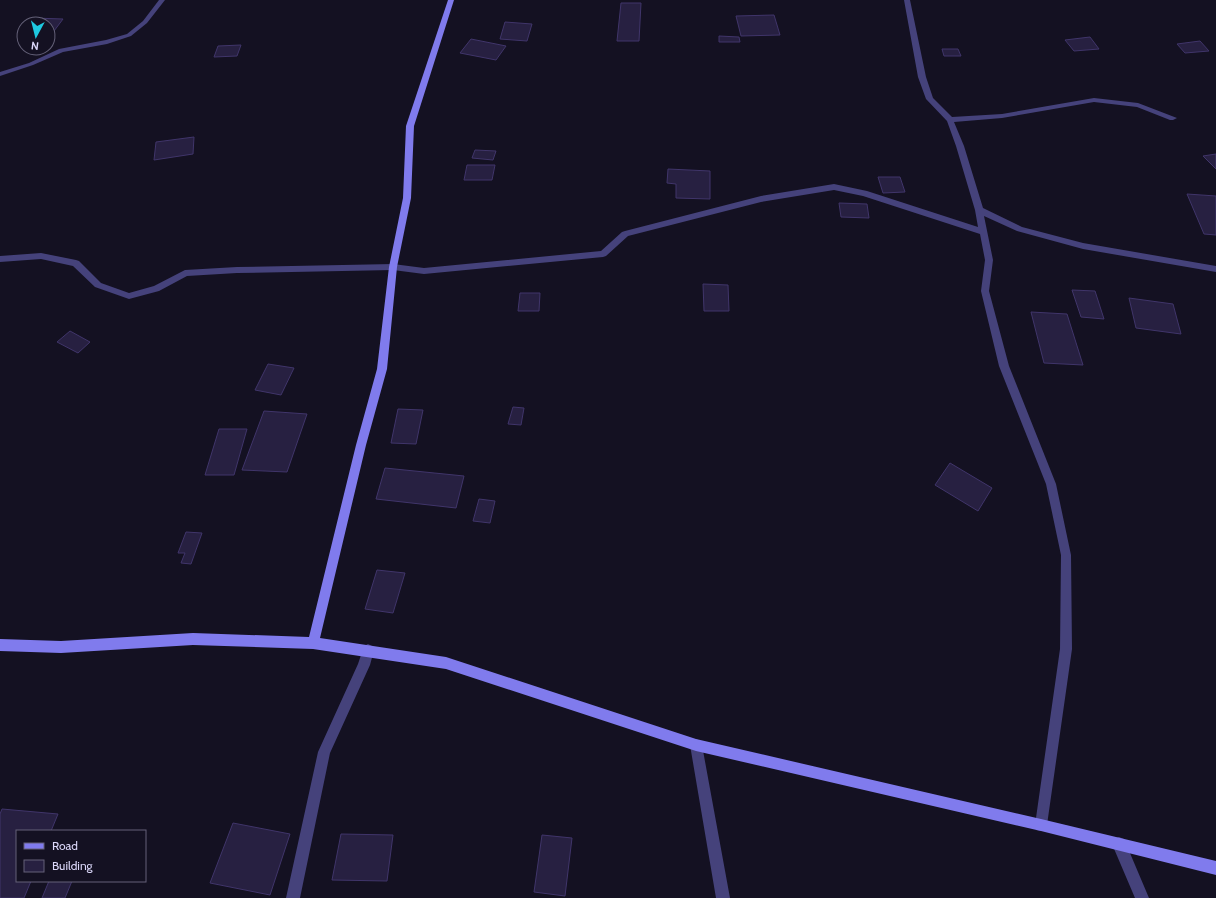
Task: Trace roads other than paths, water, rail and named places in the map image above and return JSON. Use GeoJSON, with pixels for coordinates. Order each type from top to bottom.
{"type":"FeatureCollection","features":[{"type":"Feature","properties":{"kind":"street"},"geometry":{"type":"LineString","coordinates":[[0,74],[31,64],[61,50],[107,42],[129,35],[146,22],[162,0]]}},
{"type":"Feature","properties":{"kind":"street"},"geometry":{"type":"LineString","coordinates":[[312,642],[361,445],[382,369],[393,268],[406,198],[410,126],[451,0]]}},
{"type":"Feature","properties":{"kind":"street"},"geometry":{"type":"LineString","coordinates":[[907,0],[922,77],[930,99],[950,120],[960,146],[979,210],[989,260],[985,291],[1004,366],[1051,484],[1066,555],[1066,649],[1041,825]]}},
{"type":"Feature","properties":{"kind":"street"},"geometry":{"type":"LineString","coordinates":[[950,120],[1002,116],[1094,100],[1138,105],[1173,118]]}},
{"type":"Feature","properties":{"kind":"street"},"geometry":{"type":"LineString","coordinates":[[0,259],[41,256],[76,263],[98,286],[129,296],[156,289],[185,273],[237,270],[393,268],[424,271],[603,254],[625,234],[761,199],[834,187],[864,193],[984,232]]}},
{"type":"Feature","properties":{"kind":"street"},"geometry":{"type":"LineString","coordinates":[[979,210],[1020,229],[1083,246],[1216,269]]}},
{"type":"Feature","properties":{"kind":"street"},"geometry":{"type":"LineString","coordinates":[[0,645],[60,647],[193,639],[312,642],[446,663],[696,745],[1041,825],[1216,868]]}},
{"type":"Feature","properties":{"kind":"street"},"geometry":{"type":"LineString","coordinates":[[293,898],[324,752],[358,680],[368,650]]}},
{"type":"Feature","properties":{"kind":"street"},"geometry":{"type":"LineString","coordinates":[[696,745],[723,898]]}},
{"type":"Feature","properties":{"kind":"street"},"geometry":{"type":"LineString","coordinates":[[1119,844],[1142,898]]}}]}
